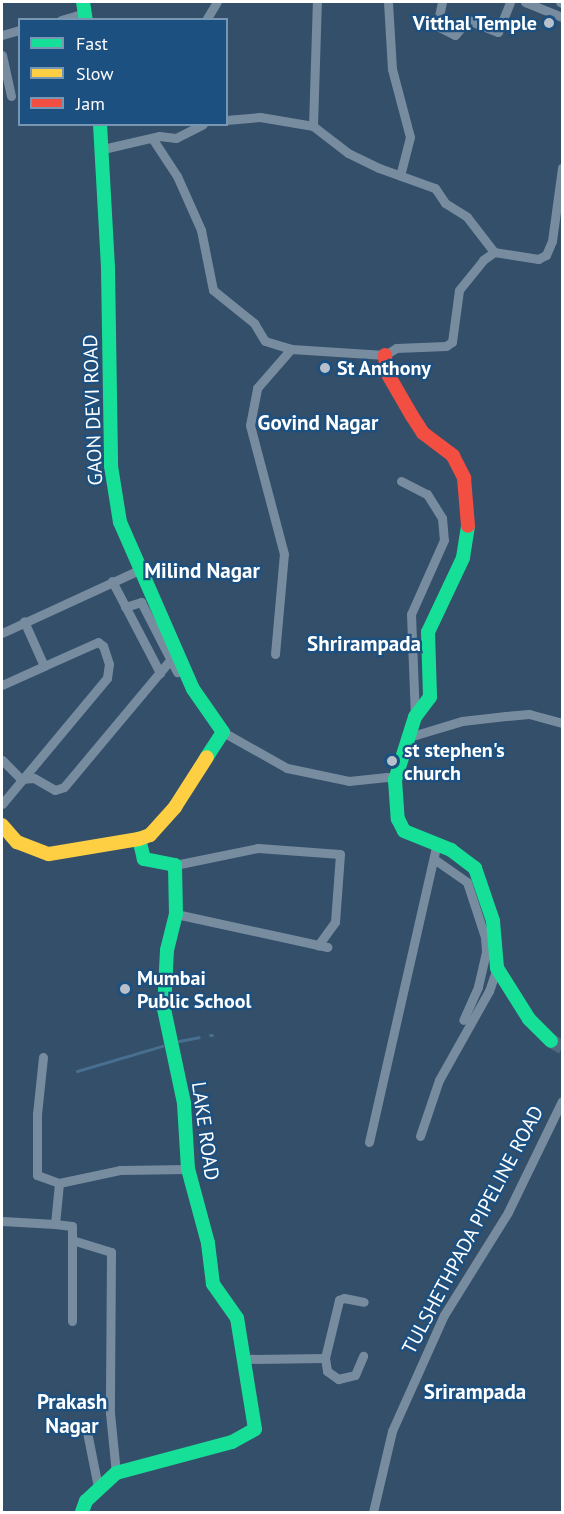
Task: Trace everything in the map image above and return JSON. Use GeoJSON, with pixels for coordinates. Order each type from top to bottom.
{"type":"FeatureCollection","features":[{"type":"Feature","properties":{"kind":"street"},"geometry":{"type":"LineString","coordinates":[[207,18],[217,2]]}},
{"type":"Feature","properties":{"kind":"street"},"geometry":{"type":"LineString","coordinates":[[313,126],[317,2]]}},
{"type":"Feature","properties":{"kind":"street"},"geometry":{"type":"LineString","coordinates":[[388,2],[392,69],[410,137],[400,176]]}},
{"type":"Feature","properties":{"kind":"street"},"geometry":{"type":"LineString","coordinates":[[442,2],[437,26],[455,34],[465,20],[498,32],[510,2]]}},
{"type":"Feature","properties":{"kind":"street"},"geometry":{"type":"LineString","coordinates":[[525,2],[562,17]]}},
{"type":"Feature","properties":{"kind":"street"},"geometry":{"type":"LineString","coordinates":[[67,18],[85,12]]}},
{"type":"Feature","properties":{"kind":"street"},"geometry":{"type":"LineString","coordinates":[[2,35],[18,31]]}},
{"type":"Feature","properties":{"kind":"street"},"geometry":{"type":"LineString","coordinates":[[2,55],[11,96]]}},
{"type":"Feature","properties":{"kind":"street"},"geometry":{"type":"LineString","coordinates":[[228,120],[260,117],[313,126],[348,153],[400,176],[435,188],[445,203],[467,217],[494,252],[538,259],[546,255],[552,241],[562,166]]}},
{"type":"Feature","properties":{"kind":"street","name":"GAON DEVI ROAD"},"geometry":{"type":"LineString","coordinates":[[100,126],[103,149],[111,466],[120,522],[141,569],[173,656],[223,732],[287,768],[349,781],[387,777],[395,780]]}},
{"type":"Feature","properties":{"kind":"street"},"geometry":{"type":"LineString","coordinates":[[103,149],[152,138],[176,138],[199,126]]}},
{"type":"Feature","properties":{"kind":"street"},"geometry":{"type":"LineString","coordinates":[[152,138],[177,176],[201,230],[213,290],[254,323],[265,341],[291,349],[386,355],[396,348],[446,346],[452,342],[459,290],[483,260],[494,252]]}},
{"type":"Feature","properties":{"kind":"street"},"geometry":{"type":"LineString","coordinates":[[562,166],[562,173]]}},
{"type":"Feature","properties":{"kind":"street"},"geometry":{"type":"LineString","coordinates":[[562,195],[559,219],[562,233]]}},
{"type":"Feature","properties":{"kind":"street"},"geometry":{"type":"LineString","coordinates":[[275,654],[284,554],[249,425],[257,388],[291,349]]}},
{"type":"Feature","properties":{"kind":"street"},"geometry":{"type":"LineString","coordinates":[[386,355],[386,371],[423,433],[453,456],[464,477],[469,522],[463,558],[430,623],[430,697],[415,717]]}},
{"type":"Feature","properties":{"kind":"street"},"geometry":{"type":"LineString","coordinates":[[401,481],[428,494],[442,518],[444,540],[411,614],[415,717],[395,780],[398,819],[404,831],[435,852],[467,882],[485,937],[486,951],[478,987],[463,1020]]}},
{"type":"Feature","properties":{"kind":"street"},"geometry":{"type":"LineString","coordinates":[[2,633],[141,569]]}},
{"type":"Feature","properties":{"kind":"street"},"geometry":{"type":"LineString","coordinates":[[112,581],[160,673]]}},
{"type":"Feature","properties":{"kind":"street"},"geometry":{"type":"LineString","coordinates":[[125,608],[141,602],[173,656],[177,672]]}},
{"type":"Feature","properties":{"kind":"street"},"geometry":{"type":"LineString","coordinates":[[24,621],[44,666]]}},
{"type":"Feature","properties":{"kind":"street"},"geometry":{"type":"LineString","coordinates":[[2,685],[98,642],[103,646],[109,664],[106,678],[2,804]]}},
{"type":"Feature","properties":{"kind":"street"},"geometry":{"type":"LineString","coordinates":[[2,760],[21,779],[34,778],[55,789],[64,787],[173,656]]}},
{"type":"Feature","properties":{"kind":"street"},"geometry":{"type":"LineString","coordinates":[[409,737],[462,721],[506,716],[529,714],[562,723]]}},
{"type":"Feature","properties":{"kind":"street"},"geometry":{"type":"LineString","coordinates":[[2,838],[49,854],[140,839],[150,835],[175,807],[223,732]]}},
{"type":"Feature","properties":{"kind":"street"},"geometry":{"type":"LineString","coordinates":[[2,825],[17,842]]}},
{"type":"Feature","properties":{"kind":"street"},"geometry":{"type":"LineString","coordinates":[[140,839],[144,859],[175,865],[258,848],[340,854],[335,922],[322,946],[176,914]]}},
{"type":"Feature","properties":{"kind":"street"},"geometry":{"type":"LineString","coordinates":[[420,1136],[439,1080],[489,991],[497,968],[493,921],[475,867],[451,850],[435,852]]}},
{"type":"Feature","properties":{"kind":"street"},"geometry":{"type":"LineString","coordinates":[[369,1142],[435,852]]}},
{"type":"Feature","properties":{"kind":"street","name":"LAKE ROAD"},"geometry":{"type":"LineString","coordinates":[[82,1512],[98,1487],[116,1473],[232,1442],[255,1429],[237,1318],[213,1284],[208,1243],[188,1169],[184,1103],[164,1009],[167,950],[176,914],[175,865]]}},
{"type":"Feature","properties":{"kind":"street"},"geometry":{"type":"LineString","coordinates":[[497,968],[529,1019],[551,1041]]}},
{"type":"Feature","properties":{"kind":"street"},"geometry":{"type":"LineString","coordinates":[[43,1057],[37,1114],[38,1175],[59,1183],[120,1170],[188,1169]]}},
{"type":"Feature","properties":{"kind":"street","name":"TULSHETHPADA PIPELINE ROAD"},"geometry":{"type":"LineString","coordinates":[[373,1512],[392,1431],[444,1315],[508,1212],[562,1101]]}},
{"type":"Feature","properties":{"kind":"street"},"geometry":{"type":"LineString","coordinates":[[55,1224],[59,1183]]}},
{"type":"Feature","properties":{"kind":"street"},"geometry":{"type":"LineString","coordinates":[[2,1221],[72,1226],[72,1321]]}},
{"type":"Feature","properties":{"kind":"street"},"geometry":{"type":"LineString","coordinates":[[72,1240],[111,1252],[110,1413],[116,1473]]}},
{"type":"Feature","properties":{"kind":"street"},"geometry":{"type":"LineString","coordinates":[[363,1356],[355,1375],[338,1379],[327,1371],[325,1358],[339,1300],[344,1298],[364,1302]]}},
{"type":"Feature","properties":{"kind":"street"},"geometry":{"type":"LineString","coordinates":[[244,1359],[325,1358]]}},
{"type":"Feature","properties":{"kind":"street"},"geometry":{"type":"LineString","coordinates":[[86,1426],[98,1487]]}},
{"type":"Feature","properties":{"kind":"waterway"},"geometry":{"type":"LineString","coordinates":[[179,1041],[199,1037]]}},
{"type":"Feature","properties":{"kind":"waterway"},"geometry":{"type":"LineString","coordinates":[[77,1071],[162,1046]]}},
{"type":"Feature","properties":{"kind":"tunnel"},"geometry":{"type":"LineString","coordinates":[[551,1041],[562,1047]]}},
{"type":"Feature","properties":{"kind":"traffic: fast"},"geometry":{"type":"LineString","coordinates":[[83,2],[86,18]]}},
{"type":"Feature","properties":{"kind":"traffic: fast"},"geometry":{"type":"LineString","coordinates":[[100,126],[108,268],[111,466],[120,522],[193,689],[223,732],[207,757]]}},
{"type":"Feature","properties":{"kind":"traffic: fast"},"geometry":{"type":"LineString","coordinates":[[468,526],[463,558],[428,632],[430,697],[415,717],[395,780],[398,819],[404,831],[451,850],[475,868],[493,921],[497,968],[529,1019],[551,1041]]}},
{"type":"Feature","properties":{"kind":"traffic: fast"},"geometry":{"type":"LineString","coordinates":[[82,1512],[86,1501],[116,1473],[232,1442],[255,1429],[237,1318],[213,1284],[208,1243],[188,1169],[184,1103],[164,1009],[167,950],[176,914],[175,865],[144,859],[139,839]]}},
{"type":"Feature","properties":{"kind":"traffic: slow"},"geometry":{"type":"LineString","coordinates":[[2,825],[17,842],[49,854],[139,839],[150,835],[175,807],[207,757]]}},
{"type":"Feature","properties":{"kind":"traffic: jam"},"geometry":{"type":"LineString","coordinates":[[385,355],[386,371],[412,416],[423,433],[453,456],[464,478],[468,526]]}},
{"type":"Feature","properties":{"kind":"place","name":"Vitthal Temple"},"geometry":{"type":"Point","coordinates":[549,23]}},
{"type":"Feature","properties":{"kind":"place","name":"St Anthony"},"geometry":{"type":"Point","coordinates":[325,368]}},
{"type":"Feature","properties":{"kind":"place","name":"st stephen's church"},"geometry":{"type":"Point","coordinates":[392,761]}},
{"type":"Feature","properties":{"kind":"place","name":"Mumbai Public School"},"geometry":{"type":"Point","coordinates":[125,989]}},
{"type":"Feature","properties":{"kind":"district","name":"Govind Nagar"},"geometry":{"type":"Point","coordinates":[318,423]}},
{"type":"Feature","properties":{"kind":"district","name":"Milind Nagar"},"geometry":{"type":"Point","coordinates":[202,571]}},
{"type":"Feature","properties":{"kind":"district","name":"Shrirampada"},"geometry":{"type":"Point","coordinates":[364,644]}},
{"type":"Feature","properties":{"kind":"district","name":"Srirampada"},"geometry":{"type":"Point","coordinates":[475,1392]}},
{"type":"Feature","properties":{"kind":"district","name":"Prakash Nagar"},"geometry":{"type":"Point","coordinates":[72,1414]}}]}
